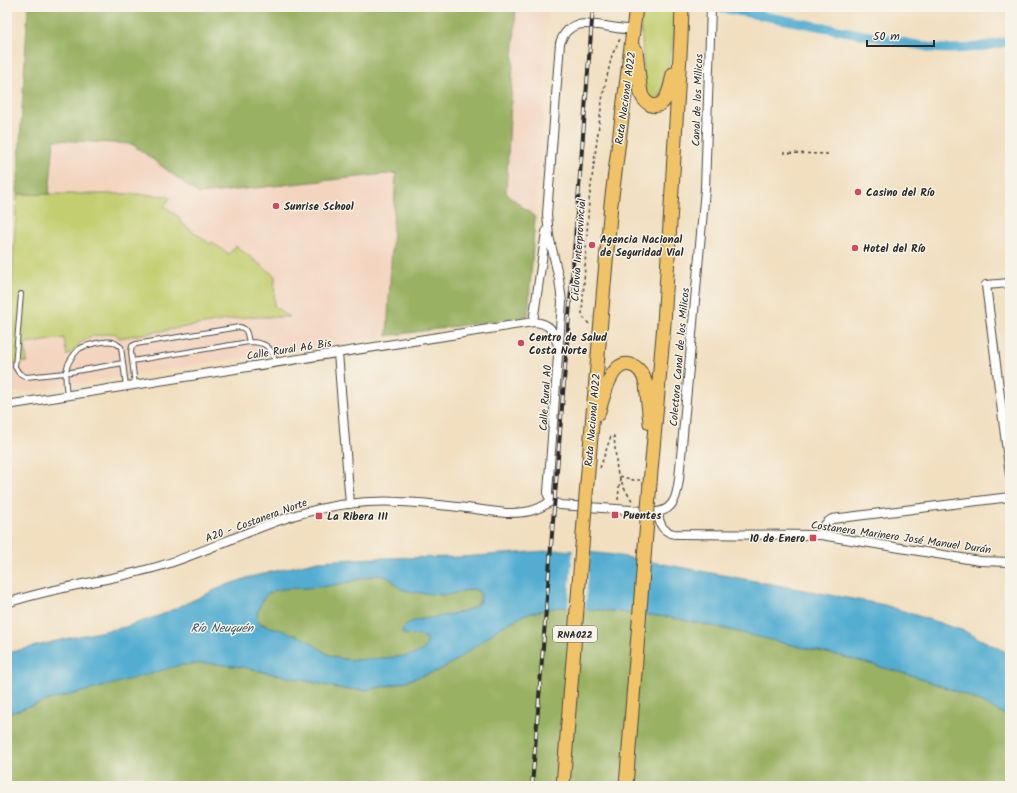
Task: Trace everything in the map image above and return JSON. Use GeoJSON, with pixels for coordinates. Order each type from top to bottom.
{"type":"FeatureCollection","features":[{"type":"Feature","properties":{"kind":"highway","name":"Ruta Nacional A022"},"geometry":{"type":"LineString","coordinates":[[563,786],[587,483],[612,198],[631,27],[636,7]]}},
{"type":"Feature","properties":{"kind":"highway"},"geometry":{"type":"LineString","coordinates":[[626,786],[664,324],[682,12]]}},
{"type":"Feature","properties":{"kind":"highway"},"geometry":{"type":"LineString","coordinates":[[631,27],[642,95],[644,100],[651,105],[662,102],[667,94],[681,38]]}},
{"type":"Feature","properties":{"kind":"highway"},"geometry":{"type":"LineString","coordinates":[[591,437],[613,372],[621,365],[634,366],[642,374],[646,384],[653,455]]}},
{"type":"Feature","properties":{"kind":"street","name":"Canal de los Milicos"},"geometry":{"type":"LineString","coordinates":[[705,194],[711,7]]}},
{"type":"Feature","properties":{"kind":"street","name":"Calle Rural A0"},"geometry":{"type":"LineString","coordinates":[[551,501],[548,492],[562,313],[559,279],[549,236],[548,201],[560,43],[562,37],[569,29],[579,24],[631,27]]}},
{"type":"Feature","properties":{"kind":"street","name":"Colectora Canal de los Milicos"},"geometry":{"type":"LineString","coordinates":[[658,512],[664,511],[673,503],[678,488],[705,194]]}},
{"type":"Feature","properties":{"kind":"street","name":"Calle Rural A0"},"geometry":{"type":"LineString","coordinates":[[533,322],[544,240],[548,225]]}},
{"type":"Feature","properties":{"kind":"street"},"geometry":{"type":"LineString","coordinates":[[1010,283],[986,285],[1010,475]]}},
{"type":"Feature","properties":{"kind":"street"},"geometry":{"type":"LineString","coordinates":[[533,322],[547,324],[554,334],[559,348]]}},
{"type":"Feature","properties":{"kind":"street","name":"Calle Rural A6 Bis"},"geometry":{"type":"LineString","coordinates":[[7,405],[533,322]]}},
{"type":"Feature","properties":{"kind":"street"},"geometry":{"type":"LineString","coordinates":[[338,353],[350,504]]}},
{"type":"Feature","properties":{"kind":"street"},"geometry":{"type":"LineString","coordinates":[[821,534],[824,525],[832,520],[1010,496]]}},
{"type":"Feature","properties":{"kind":"street"},"geometry":{"type":"LineString","coordinates":[[551,501],[560,505],[658,512]]}},
{"type":"Feature","properties":{"kind":"street","name":"A20 - Costanera Norte"},"geometry":{"type":"LineString","coordinates":[[7,603],[51,591],[160,566],[298,515],[350,504],[366,502],[425,503],[517,513],[535,511],[551,501]]}},
{"type":"Feature","properties":{"kind":"street","name":"Costanera Marinero José Manuel Durán"},"geometry":{"type":"LineString","coordinates":[[658,512],[660,525],[666,531],[674,534],[821,534],[980,561],[1010,562]]}},
{"type":"Feature","properties":{"kind":"lane"},"geometry":{"type":"LineString","coordinates":[[21,294],[15,367],[19,373],[26,377],[65,373],[123,363]]}},
{"type":"Feature","properties":{"kind":"lane"},"geometry":{"type":"LineString","coordinates":[[135,385],[131,349],[132,346],[136,344],[239,327],[246,330],[249,342]]}},
{"type":"Feature","properties":{"kind":"lane"},"geometry":{"type":"LineString","coordinates":[[67,395],[65,373],[69,362],[78,350],[88,345],[109,341],[114,342],[121,347],[126,386]]}},
{"type":"Feature","properties":{"kind":"lane"},"geometry":{"type":"LineString","coordinates":[[132,361],[249,342],[257,342],[272,350],[275,362]]}},
{"type":"Feature","properties":{"kind":"path","name":"Ciclovía Interprovincial"},"geometry":{"type":"LineString","coordinates":[[591,326],[582,314],[589,198],[603,94],[612,55],[631,27]]}},
{"type":"Feature","properties":{"kind":"path"},"geometry":{"type":"LineString","coordinates":[[783,153],[830,154]]}},
{"type":"Feature","properties":{"kind":"path"},"geometry":{"type":"LineString","coordinates":[[600,468],[611,436],[614,436],[617,468],[624,488],[638,511]]}},
{"type":"Feature","properties":{"kind":"path"},"geometry":{"type":"LineString","coordinates":[[620,476],[634,480]]}},
{"type":"Feature","properties":{"kind":"path"},"geometry":{"type":"LineString","coordinates":[[617,509],[620,476]]}},
{"type":"Feature","properties":{"kind":"shaded area","name":"Sunrise School"},"geometry":{"type":"Polygon","coordinates":[[[28,7],[535,7],[549,9],[528,316],[257,355],[7,394],[7,355],[28,7]]]}},
{"type":"Feature","properties":{"kind":"green space"},"geometry":{"type":"Polygon","coordinates":[[[28,7],[516,7],[506,193],[535,217],[528,316],[387,336],[396,173],[199,194],[132,144],[54,140],[49,194],[17,194],[28,7]]]}},
{"type":"Feature","properties":{"kind":"green space"},"geometry":{"type":"Polygon","coordinates":[[[642,7],[677,7],[674,39],[662,92],[654,99],[648,97],[644,81],[641,22],[642,7]]]}},
{"type":"Feature","properties":{"kind":"green space"},"geometry":{"type":"Polygon","coordinates":[[[17,194],[134,194],[168,196],[170,198],[164,206],[180,218],[179,221],[210,244],[212,242],[229,254],[236,246],[275,276],[274,306],[289,317],[246,317],[119,338],[115,333],[93,336],[83,341],[67,356],[64,338],[25,344],[27,362],[7,365],[17,194]]]}},
{"type":"Feature","properties":{"kind":"green space"},"geometry":{"type":"Polygon","coordinates":[[[378,575],[390,579],[398,587],[460,592],[473,589],[479,593],[480,598],[477,604],[462,612],[411,622],[406,625],[402,631],[404,634],[423,637],[427,642],[424,649],[420,652],[413,655],[399,657],[354,660],[335,657],[327,654],[303,638],[264,625],[257,620],[258,610],[262,602],[266,595],[272,591],[311,588],[378,575]]]}},
{"type":"Feature","properties":{"kind":"green space"},"geometry":{"type":"Polygon","coordinates":[[[558,607],[668,617],[722,628],[848,658],[914,676],[968,696],[1010,717],[1010,786],[7,786],[7,714],[49,700],[181,665],[206,663],[242,667],[343,689],[365,690],[397,684],[440,670],[458,659],[501,627],[526,614],[558,607]]]}},
{"type":"Feature","properties":{"kind":"water","name":"Río Neuquén"},"geometry":{"type":"Polygon","coordinates":[[[560,550],[579,551],[614,555],[885,605],[964,631],[1010,654],[1010,717],[968,696],[914,676],[848,658],[722,628],[668,617],[558,607],[526,614],[501,627],[458,659],[440,670],[397,684],[365,690],[343,689],[242,667],[206,663],[181,665],[99,688],[49,700],[7,714],[7,653],[69,638],[125,627],[161,615],[224,586],[250,577],[318,561],[374,558],[461,557],[560,550]],[[378,575],[330,586],[276,590],[263,599],[258,611],[258,620],[260,624],[304,638],[334,657],[355,660],[396,657],[419,652],[427,644],[427,640],[421,636],[404,634],[402,631],[407,624],[420,619],[458,613],[476,605],[481,600],[480,593],[474,589],[445,595],[426,594],[402,589],[387,577],[378,575]]]}},
{"type":"Feature","properties":{"kind":"pier"},"geometry":{"type":"Polygon","coordinates":[[[573,548],[590,550],[585,611],[568,610],[573,548]]]}},
{"type":"Feature","properties":{"kind":"waterway","name":"Canal de los Milicos"},"geometry":{"type":"LineString","coordinates":[[722,8],[933,48],[972,48],[1010,41]]}},
{"type":"Feature","properties":{"kind":"railway"},"geometry":{"type":"LineString","coordinates":[[532,786],[593,7]]}},
{"type":"Feature","properties":{"kind":"place","name":"Casino del Río"},"geometry":{"type":"Point","coordinates":[858,192]}},
{"type":"Feature","properties":{"kind":"place","name":"Sunrise School"},"geometry":{"type":"Point","coordinates":[276,206]}},
{"type":"Feature","properties":{"kind":"place","name":"Agencia Nacional de Seguridad Vial"},"geometry":{"type":"Point","coordinates":[592,245]}},
{"type":"Feature","properties":{"kind":"place","name":"Hotel del Río"},"geometry":{"type":"Point","coordinates":[855,248]}},
{"type":"Feature","properties":{"kind":"place","name":"Centro de Salud Costa Norte"},"geometry":{"type":"Point","coordinates":[521,343]}},
{"type":"Feature","properties":{"kind":"place","name":"Puentes"},"geometry":{"type":"Point","coordinates":[615,515]}},
{"type":"Feature","properties":{"kind":"place","name":"La Ribera III"},"geometry":{"type":"Point","coordinates":[319,516]}},
{"type":"Feature","properties":{"kind":"place","name":"10 de Enero"},"geometry":{"type":"Point","coordinates":[813,538]}}]}
